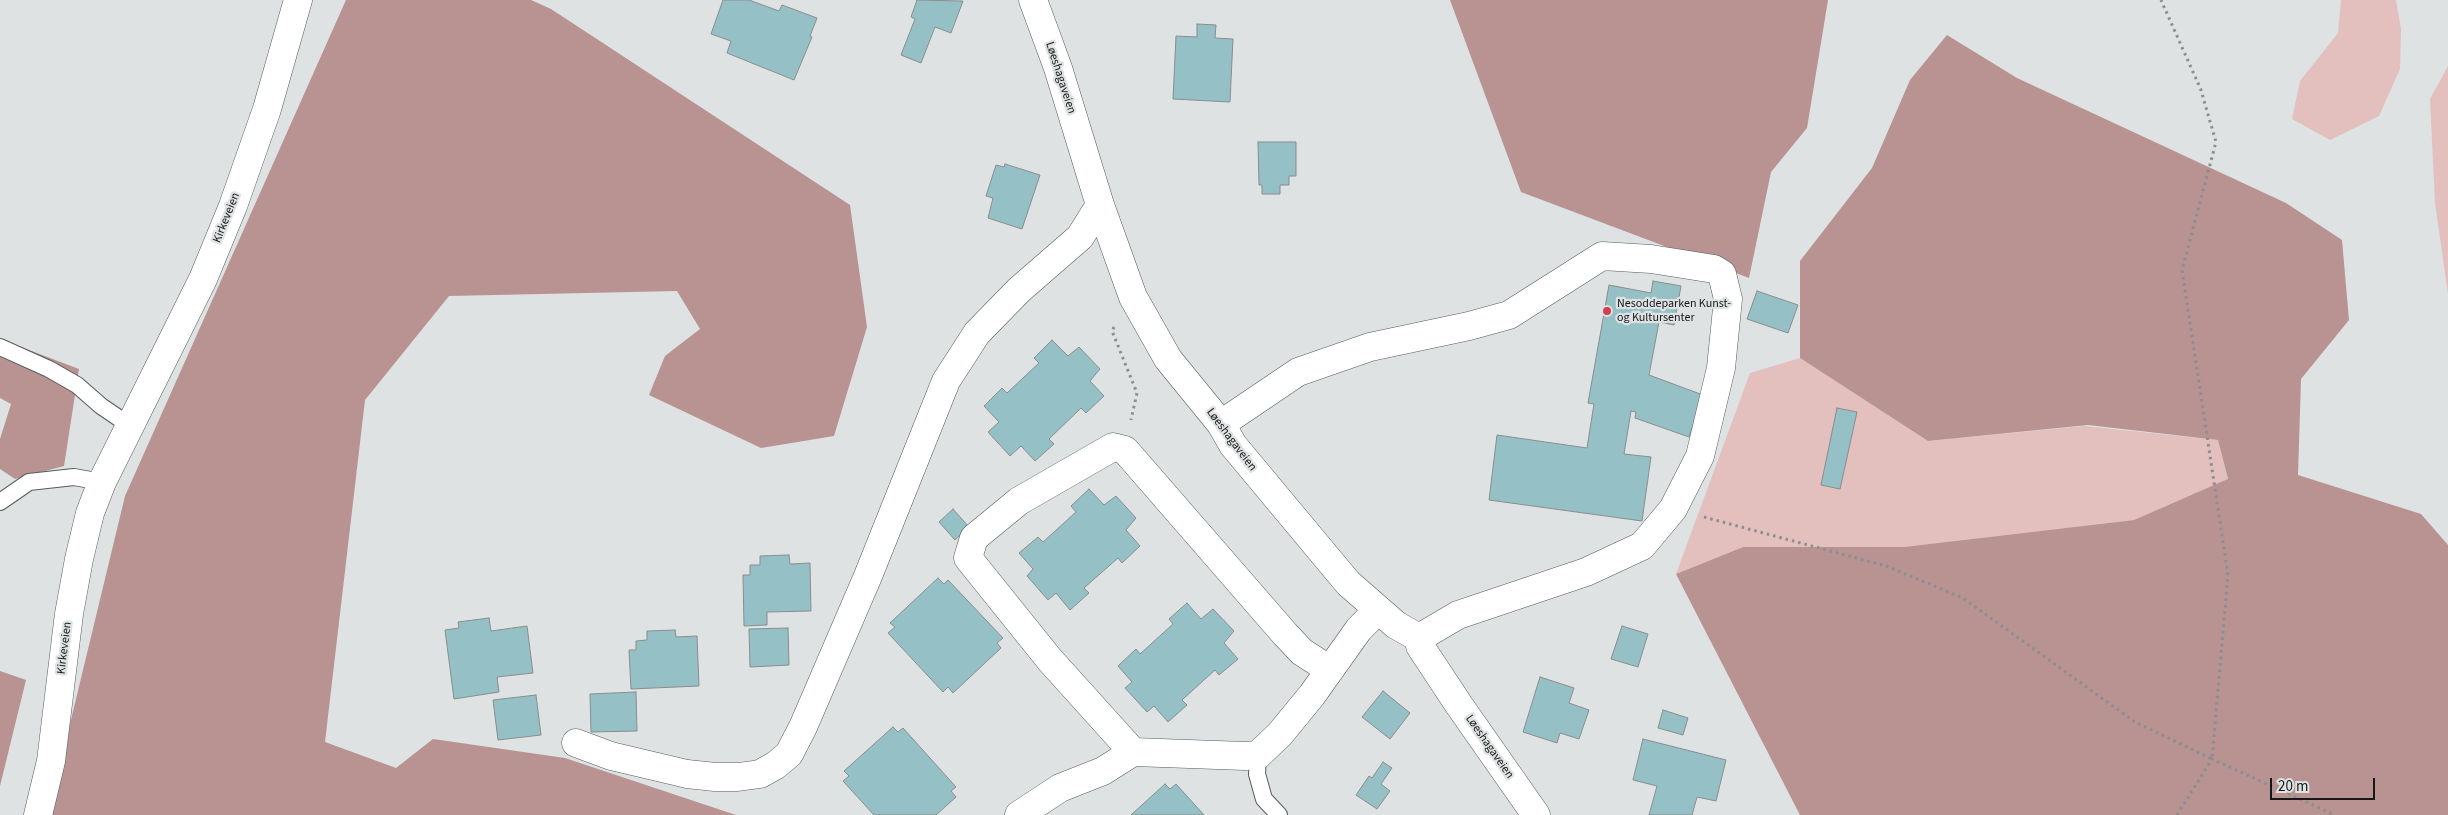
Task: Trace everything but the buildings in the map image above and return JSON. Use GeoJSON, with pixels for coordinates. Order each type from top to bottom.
{"type":"FeatureCollection","features":[{"type":"Feature","properties":{"kind":"street","name":"Kirkeveien"},"geometry":{"type":"LineString","coordinates":[[38,815],[51,761],[69,614],[90,513],[102,482],[198,288],[233,206],[267,110],[298,0]]}},
{"type":"Feature","properties":{"kind":"street","name":"Løeshagaveien"},"geometry":{"type":"LineString","coordinates":[[1033,0],[1058,68],[1100,205],[1133,297],[1168,359],[1221,424],[1232,445],[1348,583],[1396,625],[1419,638],[1420,646],[1439,675],[1536,815]]}},
{"type":"Feature","properties":{"kind":"street"},"geometry":{"type":"LineString","coordinates":[[576,743],[611,756],[687,774],[715,777],[738,777],[760,774],[776,766],[789,754],[803,727],[868,576],[946,381],[977,333],[1019,290],[1080,237],[1100,205]]}},
{"type":"Feature","properties":{"kind":"street"},"geometry":{"type":"LineString","coordinates":[[1221,424],[1298,372],[1370,347],[1509,315],[1602,256],[1650,259],[1714,269],[1722,274],[1728,299],[1721,368],[1700,456],[1673,509],[1642,546],[1586,572],[1458,615],[1419,638]]}},
{"type":"Feature","properties":{"kind":"street"},"geometry":{"type":"LineString","coordinates":[[1133,752],[1050,660],[968,558],[974,538],[1019,501],[1113,447],[1125,450],[1302,652],[1330,670]]}},
{"type":"Feature","properties":{"kind":"street"},"geometry":{"type":"LineString","coordinates":[[1019,815],[1060,788],[1103,771],[1133,752],[1258,755],[1280,734],[1359,629],[1378,610]]}},
{"type":"Feature","properties":{"kind":"lane"},"geometry":{"type":"LineString","coordinates":[[0,348],[49,369],[77,385],[101,406],[130,425]]}},
{"type":"Feature","properties":{"kind":"lane"},"geometry":{"type":"LineString","coordinates":[[0,502],[29,482],[74,477],[102,482]]}},
{"type":"Feature","properties":{"kind":"lane"},"geometry":{"type":"LineString","coordinates":[[1258,755],[1257,774],[1264,798],[1279,815]]}},
{"type":"Feature","properties":{"kind":"path"},"geometry":{"type":"LineString","coordinates":[[2161,0],[2201,90],[2216,142],[2182,270],[2228,575],[2212,759],[2177,815]]}},
{"type":"Feature","properties":{"kind":"path"},"geometry":{"type":"LineString","coordinates":[[1125,450],[1137,393],[1112,331],[1133,297]]}},
{"type":"Feature","properties":{"kind":"path"},"geometry":{"type":"LineString","coordinates":[[1673,509],[1886,566],[1963,598],[2135,722],[2335,815]]}},
{"type":"Feature","properties":{"kind":"shaded area"},"geometry":{"type":"Polygon","coordinates":[[[346,0],[531,0],[551,9],[850,205],[867,327],[834,436],[761,448],[649,395],[665,356],[700,329],[677,291],[449,296],[365,400],[325,742],[396,768],[433,739],[565,758],[736,815],[48,815],[125,496],[346,0]]]}},
{"type":"Feature","properties":{"kind":"shaded area"},"geometry":{"type":"Polygon","coordinates":[[[1450,0],[1828,0],[1807,128],[1771,172],[1749,278],[1521,192],[1450,0]]]}},
{"type":"Feature","properties":{"kind":"shaded area"},"geometry":{"type":"Polygon","coordinates":[[[2341,0],[2396,0],[2401,29],[2400,69],[2379,116],[2330,140],[2292,119],[2300,81],[2338,33],[2341,0]]]}},
{"type":"Feature","properties":{"kind":"shaded area"},"geometry":{"type":"Polygon","coordinates":[[[1947,35],[2017,78],[2286,203],[2342,240],[2349,320],[2301,379],[2298,475],[2421,514],[2448,545],[2448,815],[1800,815],[1676,574],[1743,547],[1904,547],[2134,520],[2228,479],[2218,440],[2088,425],[1928,441],[1800,358],[1800,261],[1872,168],[1910,80],[1947,35]]]}},
{"type":"Feature","properties":{"kind":"shaded area"},"geometry":{"type":"Polygon","coordinates":[[[2448,66],[2448,294],[2435,203],[2430,99],[2448,66]]]}},
{"type":"Feature","properties":{"kind":"shaded area"},"geometry":{"type":"Polygon","coordinates":[[[0,339],[79,369],[64,466],[15,479],[0,469],[0,439],[11,404],[0,398],[0,339]]]}},
{"type":"Feature","properties":{"kind":"shaded area"},"geometry":{"type":"Polygon","coordinates":[[[1800,358],[1928,441],[2084,426],[2218,440],[2228,480],[2134,520],[1904,547],[1743,547],[1676,574],[1750,373],[1800,358]]]}},
{"type":"Feature","properties":{"kind":"shaded area"},"geometry":{"type":"Polygon","coordinates":[[[0,671],[26,680],[0,786],[0,671]]]}},
{"type":"Feature","properties":{"kind":"place","name":"Nesoddeparken Kunst- og Kultursenter"},"geometry":{"type":"Point","coordinates":[1607,311]}}]}
